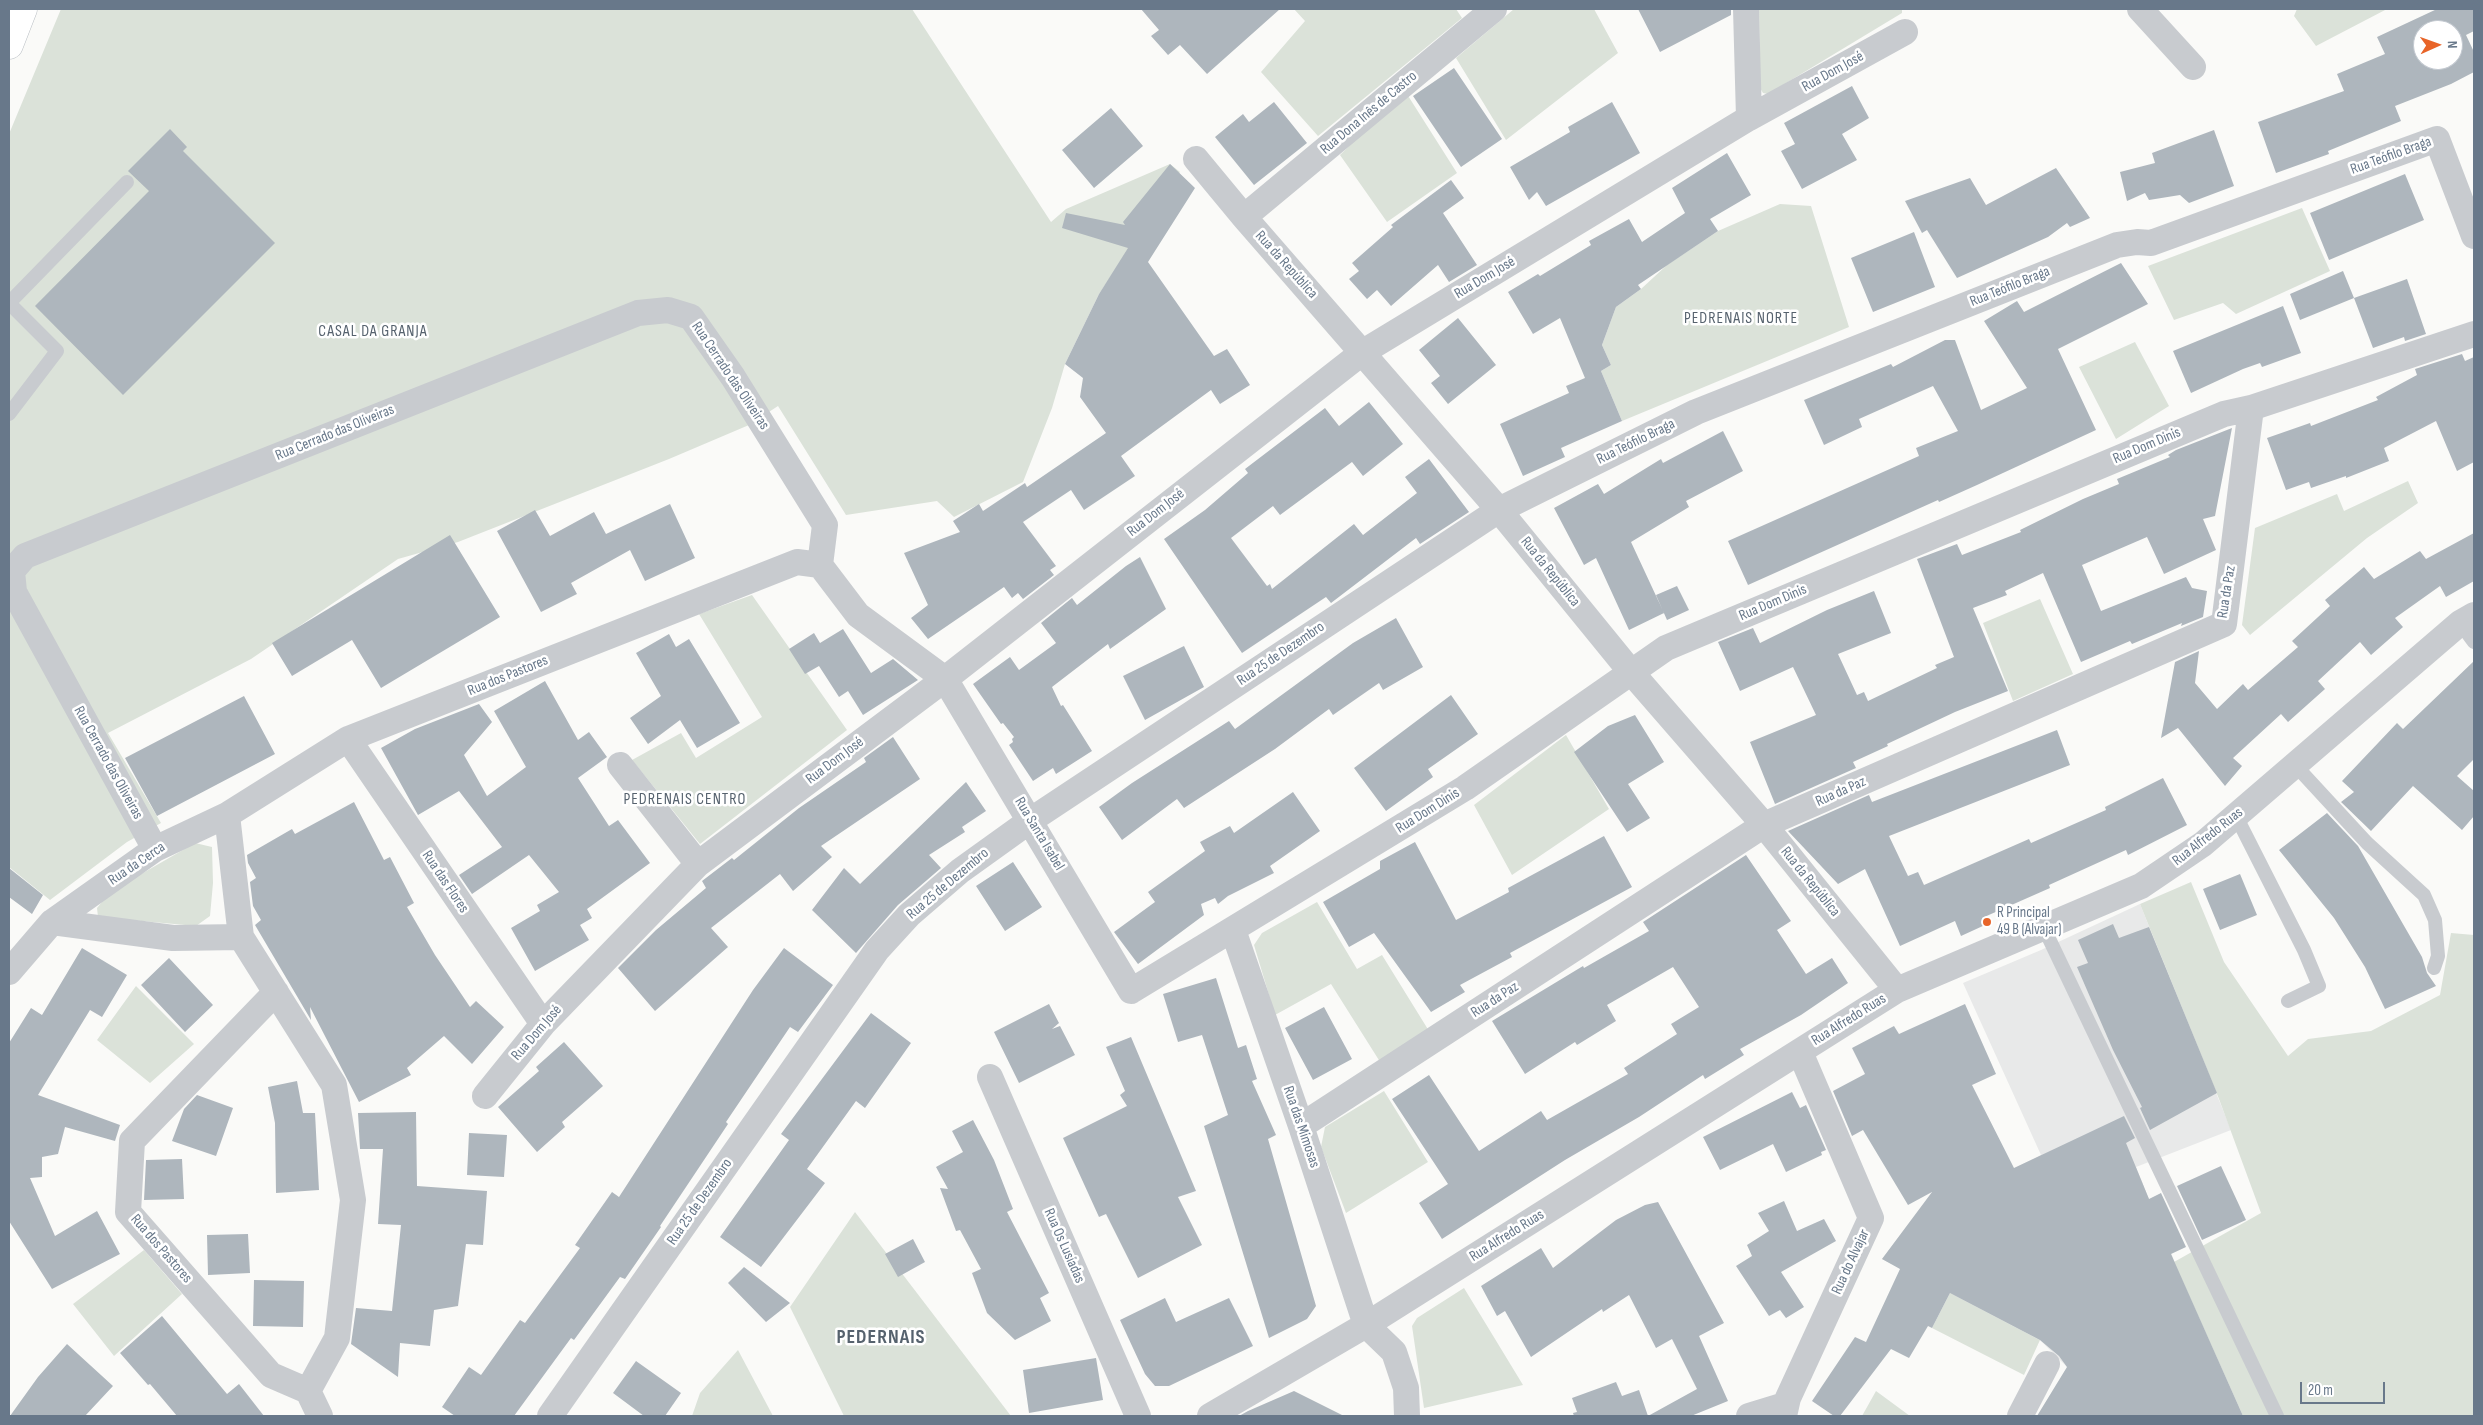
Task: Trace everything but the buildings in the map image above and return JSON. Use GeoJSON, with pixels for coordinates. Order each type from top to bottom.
{"type":"FeatureCollection","features":[{"type":"Feature","properties":{"kind":"street"},"geometry":{"type":"LineString","coordinates":[[9,45],[24,9]]}},
{"type":"Feature","properties":{"kind":"street","name":"Rua Dona Inês de Castro"},"geometry":{"type":"LineString","coordinates":[[1244,217],[1494,9]]}},
{"type":"Feature","properties":{"kind":"street"},"geometry":{"type":"LineString","coordinates":[[1746,9],[1749,118]]}},
{"type":"Feature","properties":{"kind":"street"},"geometry":{"type":"LineString","coordinates":[[2140,9],[2192,67]]}},
{"type":"Feature","properties":{"kind":"street","name":"Rua Dom José"},"geometry":{"type":"LineString","coordinates":[[485,1096],[543,1024],[698,864],[945,678],[1363,352],[1749,118],[1906,32]]}},
{"type":"Feature","properties":{"kind":"street","name":"Rua Teófilo Braga"},"geometry":{"type":"LineString","coordinates":[[1499,510],[1696,412],[2108,248],[2137,242],[2150,243],[2437,139],[2474,236]]}},
{"type":"Feature","properties":{"kind":"street","name":"Rua da República"},"geometry":{"type":"LineString","coordinates":[[1196,159],[1244,217],[1499,510],[1631,672],[1764,825],[1897,990]]}},
{"type":"Feature","properties":{"kind":"street","name":"Rua Cerrado das Oliveiras"},"geometry":{"type":"LineString","coordinates":[[155,849],[14,592],[12,571],[25,556],[638,313],[668,310],[691,317],[733,377],[825,525],[820,565]]}},
{"type":"Feature","properties":{"kind":"street","name":"Rua Dom Dinis"},"geometry":{"type":"LineString","coordinates":[[1131,990],[1465,788],[1577,702],[1631,672],[1666,648],[2224,414],[2251,408],[2474,334]]}},
{"type":"Feature","properties":{"kind":"street","name":"Rua da Paz"},"geometry":{"type":"LineString","coordinates":[[1301,1126],[1764,825],[2224,624],[2251,408]]}},
{"type":"Feature","properties":{"kind":"street","name":"Rua 25 de Dezembro"},"geometry":{"type":"LineString","coordinates":[[550,1416],[877,950],[910,915],[960,871],[1031,820],[1499,510]]}},
{"type":"Feature","properties":{"kind":"street","name":"Rua dos Pastores"},"geometry":{"type":"LineString","coordinates":[[227,815],[348,739],[797,562],[820,565]]}},
{"type":"Feature","properties":{"kind":"street"},"geometry":{"type":"LineString","coordinates":[[820,565],[858,616],[945,678]]}},
{"type":"Feature","properties":{"kind":"street","name":"Rua Alfredo Ruas"},"geometry":{"type":"LineString","coordinates":[[1210,1416],[1366,1325],[1897,990],[2043,926],[2141,886],[2203,844],[2295,765],[2470,627]]}},
{"type":"Feature","properties":{"kind":"street","name":"Rua Santa Isabel"},"geometry":{"type":"LineString","coordinates":[[945,678],[1131,990]]}},
{"type":"Feature","properties":{"kind":"street","name":"Rua das Flores"},"geometry":{"type":"LineString","coordinates":[[348,739],[543,1024]]}},
{"type":"Feature","properties":{"kind":"street"},"geometry":{"type":"LineString","coordinates":[[620,765],[698,864]]}},
{"type":"Feature","properties":{"kind":"street"},"geometry":{"type":"LineString","coordinates":[[227,815],[241,938],[334,1085],[353,1200],[337,1338],[308,1390],[320,1416]]}},
{"type":"Feature","properties":{"kind":"street","name":"Rua da Cerca"},"geometry":{"type":"LineString","coordinates":[[9,972],[52,922],[155,849],[227,815]]}},
{"type":"Feature","properties":{"kind":"street"},"geometry":{"type":"LineString","coordinates":[[52,922],[173,938],[241,938]]}},
{"type":"Feature","properties":{"kind":"street","name":"Rua das Mimosas"},"geometry":{"type":"LineString","coordinates":[[1233,930],[1301,1126],[1366,1325]]}},
{"type":"Feature","properties":{"kind":"street","name":"Rua dos Pastores"},"geometry":{"type":"LineString","coordinates":[[276,992],[132,1141],[128,1212],[271,1375],[308,1390]]}},
{"type":"Feature","properties":{"kind":"street","name":"Rua do Alvajar"},"geometry":{"type":"LineString","coordinates":[[1785,1411],[1871,1218],[1800,1052]]}},
{"type":"Feature","properties":{"kind":"street","name":"Rua Os Lusíadas"},"geometry":{"type":"LineString","coordinates":[[990,1077],[1138,1416]]}},
{"type":"Feature","properties":{"kind":"street"},"geometry":{"type":"LineString","coordinates":[[1366,1325],[1394,1352],[1406,1388],[1407,1416]]}},
{"type":"Feature","properties":{"kind":"street"},"geometry":{"type":"LineString","coordinates":[[2020,1416],[2047,1364]]}},
{"type":"Feature","properties":{"kind":"street"},"geometry":{"type":"LineString","coordinates":[[1749,1416],[1785,1411]]}},
{"type":"Feature","properties":{"kind":"lane"},"geometry":{"type":"LineString","coordinates":[[9,414],[57,351],[9,303],[127,182]]}},
{"type":"Feature","properties":{"kind":"lane"},"geometry":{"type":"LineString","coordinates":[[2295,765],[2367,842],[2424,895],[2435,920],[2438,956],[2434,968]]}},
{"type":"Feature","properties":{"kind":"lane"},"geometry":{"type":"LineString","coordinates":[[2236,816],[2304,950],[2319,986],[2288,1001]]}},
{"type":"Feature","properties":{"kind":"lane"},"geometry":{"type":"LineString","coordinates":[[2043,926],[2277,1416]]}},
{"type":"Feature","properties":{"kind":"shaded area"},"geometry":{"type":"Polygon","coordinates":[[[61,9],[912,9],[1051,222],[1066,209],[1170,164],[1180,172],[1099,294],[1065,364],[1052,408],[1023,482],[954,517],[937,501],[846,515],[778,406],[749,425],[669,459],[458,542],[398,559],[251,659],[108,733],[161,823],[127,842],[50,900],[9,867],[9,134],[61,9]]]}},
{"type":"Feature","properties":{"kind":"shaded area"},"geometry":{"type":"Polygon","coordinates":[[[1294,9],[1456,9],[1462,18],[1318,136],[1261,72],[1305,21],[1294,9]]]}},
{"type":"Feature","properties":{"kind":"shaded area"},"geometry":{"type":"Polygon","coordinates":[[[1514,9],[1594,9],[1618,53],[1506,140],[1456,58],[1514,9]]]}},
{"type":"Feature","properties":{"kind":"shaded area"},"geometry":{"type":"Polygon","coordinates":[[[1759,9],[1902,9],[1902,13],[1768,94],[1763,93],[1760,88],[1759,9]]]}},
{"type":"Feature","properties":{"kind":"shaded area"},"geometry":{"type":"Polygon","coordinates":[[[2297,9],[2387,9],[2316,46],[2294,16],[2297,9]]]}},
{"type":"Feature","properties":{"kind":"shaded area"},"geometry":{"type":"Polygon","coordinates":[[[1405,91],[1457,173],[1387,222],[1340,155],[1405,91]]]}},
{"type":"Feature","properties":{"kind":"shaded area"},"geometry":{"type":"Polygon","coordinates":[[[1780,204],[1811,206],[1849,327],[1622,421],[1601,371],[1611,365],[1602,345],[1616,307],[1641,289],[1667,265],[1718,231],[1780,204]]]}},
{"type":"Feature","properties":{"kind":"shaded area"},"geometry":{"type":"Polygon","coordinates":[[[2302,208],[2330,271],[2236,314],[2223,303],[2174,320],[2148,266],[2302,208]]]}},
{"type":"Feature","properties":{"kind":"shaded area"},"geometry":{"type":"Polygon","coordinates":[[[2135,342],[2169,406],[2116,439],[2079,367],[2135,342]]]}},
{"type":"Feature","properties":{"kind":"shaded area"},"geometry":{"type":"Polygon","coordinates":[[[2408,481],[2418,503],[2367,538],[2250,635],[2242,625],[2255,528],[2337,494],[2344,511],[2408,481]]]}},
{"type":"Feature","properties":{"kind":"shaded area"},"geometry":{"type":"Polygon","coordinates":[[[752,595],[847,730],[700,844],[632,760],[681,733],[696,758],[762,717],[699,614],[752,595]]]}},
{"type":"Feature","properties":{"kind":"shaded area"},"geometry":{"type":"Polygon","coordinates":[[[2040,599],[2073,674],[2013,701],[1983,623],[2040,599]]]}},
{"type":"Feature","properties":{"kind":"shaded area"},"geometry":{"type":"Polygon","coordinates":[[[1566,735],[1609,809],[1512,875],[1474,805],[1566,735]]]}},
{"type":"Feature","properties":{"kind":"shaded area"},"geometry":{"type":"Polygon","coordinates":[[[195,843],[212,847],[213,883],[210,916],[196,926],[98,917],[97,908],[110,892],[195,843]]]}},
{"type":"Feature","properties":{"kind":"shaded area"},"geometry":{"type":"Polygon","coordinates":[[[2191,882],[2224,962],[2288,1056],[2308,1039],[2371,1031],[2440,995],[2451,933],[2474,935],[2474,1416],[2243,1416],[2174,1262],[2261,1213],[2219,1099],[2140,904],[2191,882]]]}},
{"type":"Feature","properties":{"kind":"shaded area"},"geometry":{"type":"Polygon","coordinates":[[[1317,902],[1357,969],[1382,955],[1429,1031],[1382,1065],[1331,984],[1275,1015],[1254,945],[1262,933],[1317,902]]]}},
{"type":"Feature","properties":{"kind":"shaded area"},"geometry":{"type":"Polygon","coordinates":[[[2140,904],[2231,1130],[2136,1167],[2193,1307],[2243,1416],[2089,1416],[2067,1367],[2040,1340],[1882,1259],[1903,1232],[1995,1178],[2041,1155],[1963,983],[2041,950],[2140,904]]]}},
{"type":"Feature","properties":{"kind":"shaded area"},"geometry":{"type":"Polygon","coordinates":[[[136,986],[194,1044],[150,1083],[97,1040],[136,986]]]}},
{"type":"Feature","properties":{"kind":"shaded area"},"geometry":{"type":"Polygon","coordinates":[[[1384,1091],[1428,1162],[1346,1213],[1321,1147],[1325,1127],[1384,1091]]]}},
{"type":"Feature","properties":{"kind":"shaded area"},"geometry":{"type":"Polygon","coordinates":[[[855,1212],[1011,1416],[844,1416],[790,1307],[855,1212]]]}},
{"type":"Feature","properties":{"kind":"shaded area"},"geometry":{"type":"Polygon","coordinates":[[[144,1250],[182,1294],[114,1356],[73,1304],[144,1250]]]}},
{"type":"Feature","properties":{"kind":"shaded area"},"geometry":{"type":"Polygon","coordinates":[[[1464,1288],[1523,1385],[1424,1408],[1412,1326],[1417,1318],[1464,1288]]]}},
{"type":"Feature","properties":{"kind":"shaded area"},"geometry":{"type":"Polygon","coordinates":[[[1950,1293],[2040,1340],[2024,1375],[1932,1328],[1950,1293]]]}},
{"type":"Feature","properties":{"kind":"shaded area"},"geometry":{"type":"Polygon","coordinates":[[[738,1350],[773,1416],[692,1416],[700,1393],[738,1350]]]}},
{"type":"Feature","properties":{"kind":"shaded area"},"geometry":{"type":"Polygon","coordinates":[[[1876,1391],[1910,1416],[1862,1416],[1876,1391]]]}},
{"type":"Feature","properties":{"kind":"place","name":"R Principal 49 B (Alvajar)"},"geometry":{"type":"Point","coordinates":[1987,922]}},
{"type":"Feature","properties":{"kind":"district","name":"PEDRENAIS NORTE"},"geometry":{"type":"Point","coordinates":[1741,319]}},
{"type":"Feature","properties":{"kind":"district","name":"CASAL DA GRANJA"},"geometry":{"type":"Point","coordinates":[373,332]}},
{"type":"Feature","properties":{"kind":"district","name":"PEDRENAIS CENTRO"},"geometry":{"type":"Point","coordinates":[685,800]}},
{"type":"Feature","properties":{"kind":"district","name":"PEDERNAIS"},"geometry":{"type":"Point","coordinates":[881,1338]}}]}
